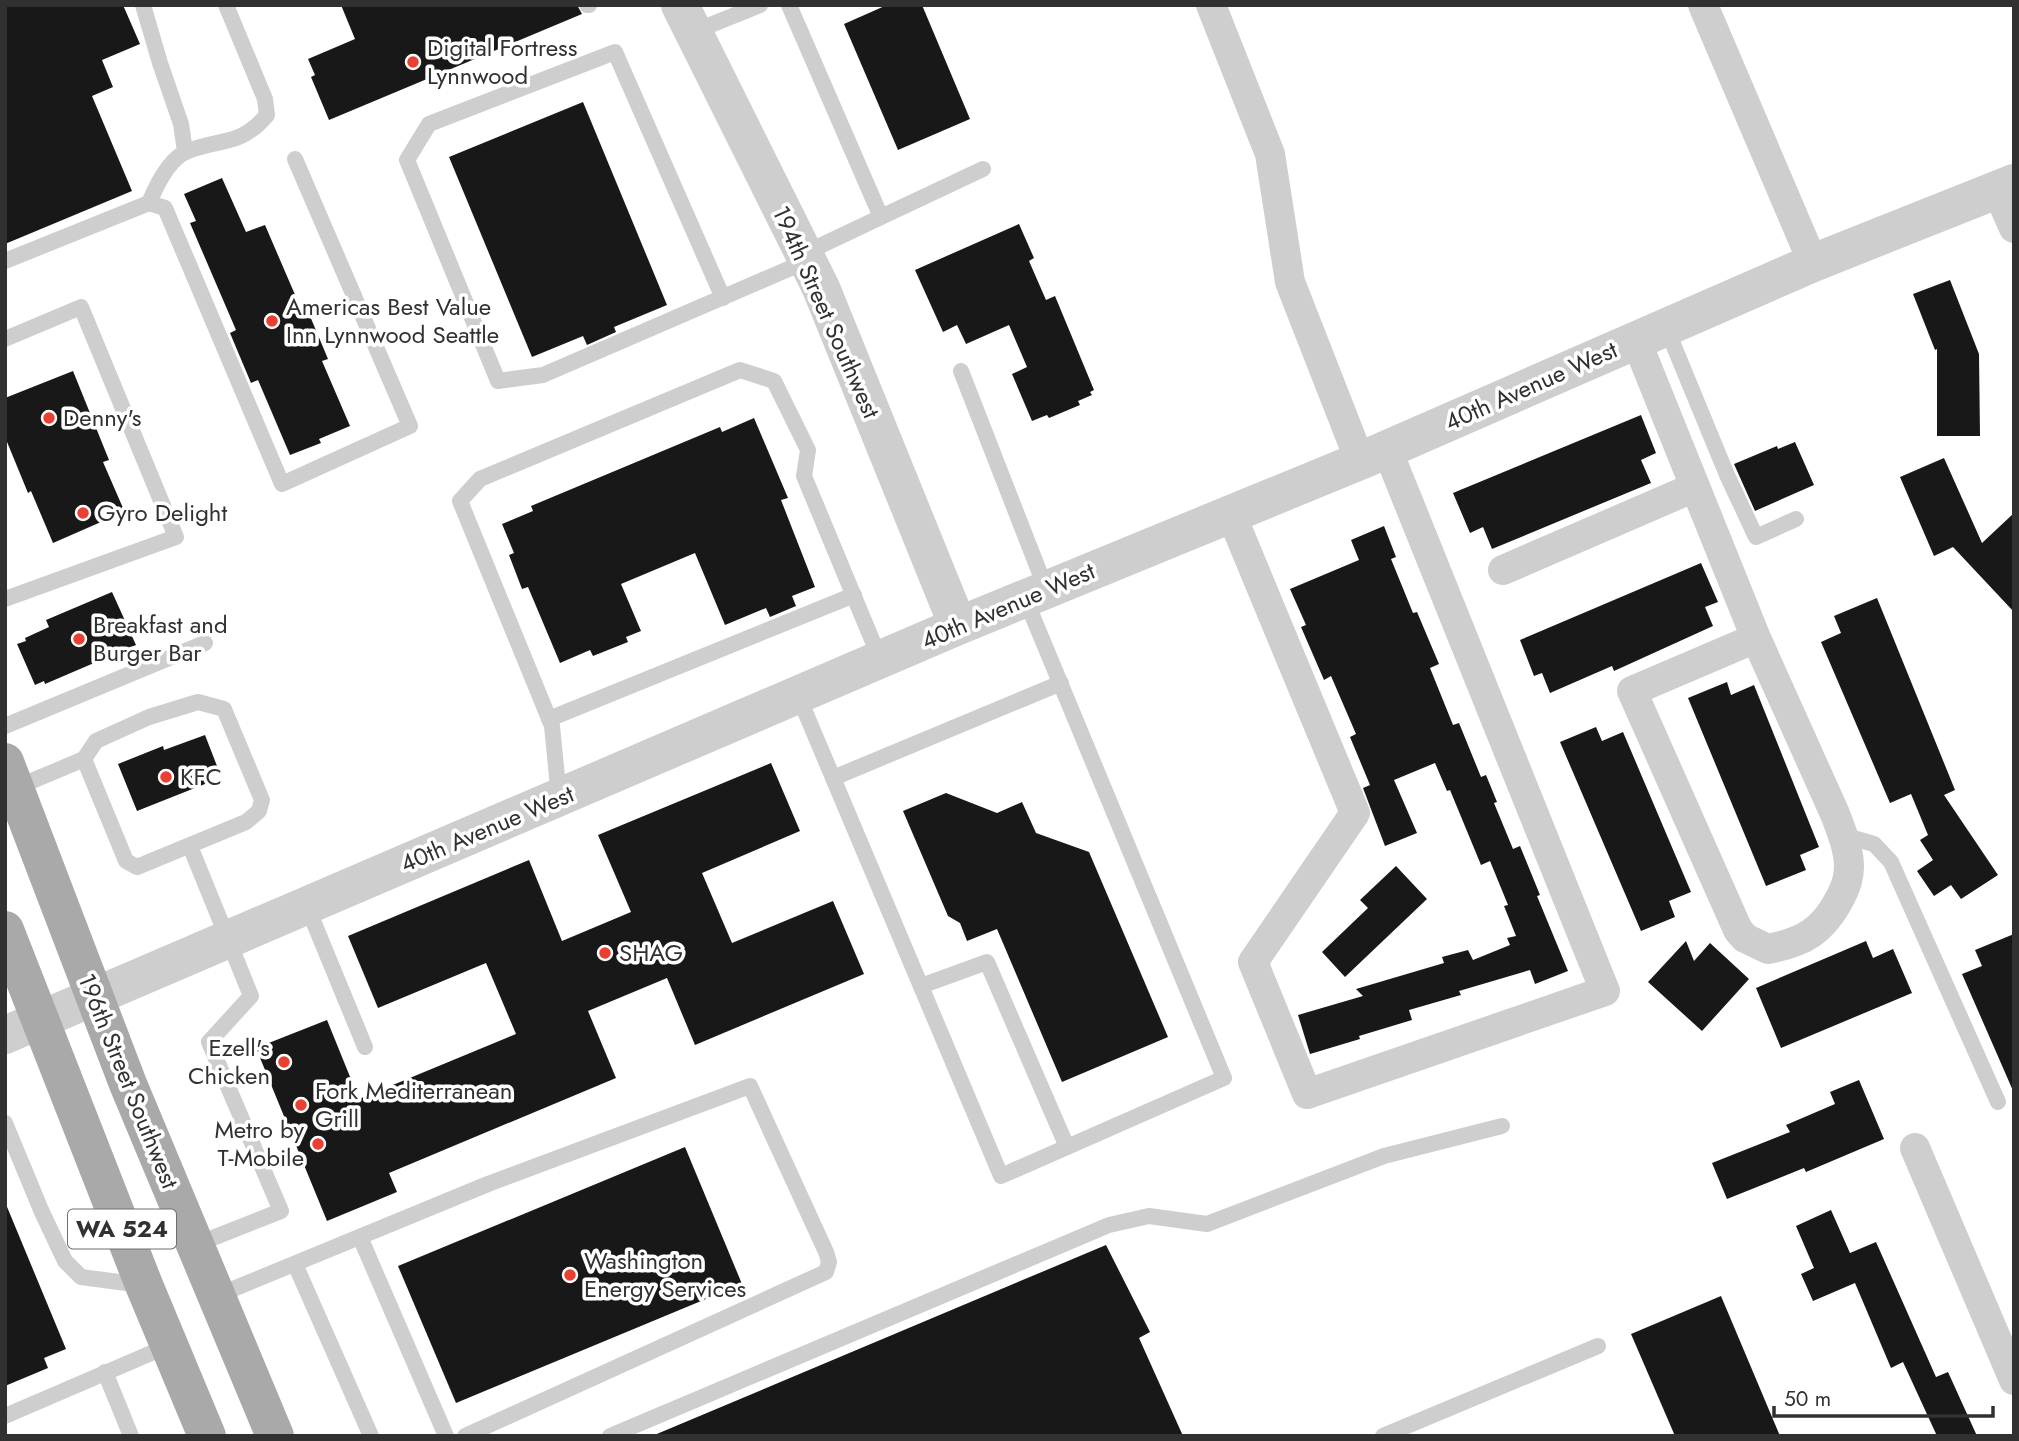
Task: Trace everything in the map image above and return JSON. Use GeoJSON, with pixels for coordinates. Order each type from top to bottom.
{"type":"FeatureCollection","features":[{"type":"Feature","properties":{"kind":"main road","name":"196th Street Southwest"},"geometry":{"type":"LineString","coordinates":[[10,775],[94,998],[275,1436]]}},
{"type":"Feature","properties":{"kind":"main road","name":"WA 524"},"geometry":{"type":"LineString","coordinates":[[5,930],[206,1436]]}},
{"type":"Feature","properties":{"kind":"street"},"geometry":{"type":"LineString","coordinates":[[1211,5],[1270,154],[1290,282],[1374,455],[1605,991],[1307,1094],[1253,962],[1355,813],[1231,514]]}},
{"type":"Feature","properties":{"kind":"street"},"geometry":{"type":"LineString","coordinates":[[1703,5],[1813,263]]}},
{"type":"Feature","properties":{"kind":"street","name":"194th Street Southwest"},"geometry":{"type":"LineString","coordinates":[[686,19],[821,288],[958,626]]}},
{"type":"Feature","properties":{"kind":"street"},"geometry":{"type":"LineString","coordinates":[[2006,186],[2014,228]]}},
{"type":"Feature","properties":{"kind":"street","name":"40th Avenue West"},"geometry":{"type":"LineString","coordinates":[[5,1035],[880,659],[1374,455],[1813,263],[2006,186]]}},
{"type":"Feature","properties":{"kind":"street"},"geometry":{"type":"LineString","coordinates":[[1651,334],[1695,487],[1756,638],[1843,835],[1849,867],[1845,890],[1832,914],[1819,929],[1799,941],[1768,949],[1745,938],[1738,930],[1632,691],[1756,638]]}},
{"type":"Feature","properties":{"kind":"street"},"geometry":{"type":"LineString","coordinates":[[1503,570],[1695,487]]}},
{"type":"Feature","properties":{"kind":"street"},"geometry":{"type":"LineString","coordinates":[[1915,1148],[2014,1380]]}},
{"type":"Feature","properties":{"kind":"lane"},"geometry":{"type":"LineString","coordinates":[[143,5],[181,124],[186,151]]}},
{"type":"Feature","properties":{"kind":"lane"},"geometry":{"type":"LineString","coordinates":[[149,203],[161,176],[186,151],[232,141],[258,126],[267,115],[265,99],[226,5]]}},
{"type":"Feature","properties":{"kind":"lane"},"geometry":{"type":"LineString","coordinates":[[686,19],[760,5]]}},
{"type":"Feature","properties":{"kind":"lane"},"geometry":{"type":"LineString","coordinates":[[789,5],[881,217]]}},
{"type":"Feature","properties":{"kind":"lane"},"geometry":{"type":"LineString","coordinates":[[723,298],[615,52],[429,124],[407,160],[498,381],[543,375],[723,298],[881,217],[983,169]]}},
{"type":"Feature","properties":{"kind":"lane"},"geometry":{"type":"LineString","coordinates":[[5,261],[149,203],[165,208],[282,484],[410,426],[295,159]]}},
{"type":"Feature","properties":{"kind":"lane"},"geometry":{"type":"LineString","coordinates":[[5,339],[81,307],[176,537],[7,594]]}},
{"type":"Feature","properties":{"kind":"lane"},"geometry":{"type":"LineString","coordinates":[[1651,334],[1727,475],[1756,537],[1796,519]]}},
{"type":"Feature","properties":{"kind":"lane"},"geometry":{"type":"LineString","coordinates":[[559,798],[552,726],[460,501],[480,479],[740,370],[774,381],[808,450],[804,475],[880,659]]}},
{"type":"Feature","properties":{"kind":"lane"},"geometry":{"type":"LineString","coordinates":[[798,695],[1001,1176],[1224,1078],[1061,683],[1036,594],[961,372]]}},
{"type":"Feature","properties":{"kind":"lane"},"geometry":{"type":"LineString","coordinates":[[549,719],[854,595]]}},
{"type":"Feature","properties":{"kind":"lane"},"geometry":{"type":"LineString","coordinates":[[5,726],[205,643]]}},
{"type":"Feature","properties":{"kind":"lane"},"geometry":{"type":"LineString","coordinates":[[833,778],[1061,683]]}},
{"type":"Feature","properties":{"kind":"lane"},"geometry":{"type":"LineString","coordinates":[[10,775],[84,759],[96,741],[149,717],[198,702],[224,709],[262,800],[259,811],[246,822],[137,867],[126,861],[84,759]]}},
{"type":"Feature","properties":{"kind":"lane"},"geometry":{"type":"LineString","coordinates":[[1843,835],[1874,844],[1891,862],[1997,1102]]}},
{"type":"Feature","properties":{"kind":"lane"},"geometry":{"type":"LineString","coordinates":[[190,846],[251,996],[209,1042],[281,1211],[195,1245]]}},
{"type":"Feature","properties":{"kind":"lane"},"geometry":{"type":"LineString","coordinates":[[306,906],[365,1047]]}},
{"type":"Feature","properties":{"kind":"lane"},"geometry":{"type":"LineString","coordinates":[[921,986],[987,961],[1067,1147]]}},
{"type":"Feature","properties":{"kind":"lane"},"geometry":{"type":"LineString","coordinates":[[216,1296],[488,1184],[746,1085],[750,1086],[826,1252],[829,1262],[825,1272],[465,1436]]}},
{"type":"Feature","properties":{"kind":"lane"},"geometry":{"type":"LineString","coordinates":[[5,1123],[65,1261],[81,1277],[144,1285]]}},
{"type":"Feature","properties":{"kind":"lane"},"geometry":{"type":"LineString","coordinates":[[610,1436],[1109,1225],[1149,1216],[1207,1224],[1384,1156],[1502,1125]]}},
{"type":"Feature","properties":{"kind":"lane"},"geometry":{"type":"LineString","coordinates":[[360,1237],[446,1436]]}},
{"type":"Feature","properties":{"kind":"lane"},"geometry":{"type":"LineString","coordinates":[[295,1264],[372,1436]]}},
{"type":"Feature","properties":{"kind":"lane"},"geometry":{"type":"LineString","coordinates":[[5,1416],[170,1345]]}},
{"type":"Feature","properties":{"kind":"lane"},"geometry":{"type":"LineString","coordinates":[[1382,1436],[1598,1346]]}},
{"type":"Feature","properties":{"kind":"lane"},"geometry":{"type":"LineString","coordinates":[[105,1372],[131,1436]]}},
{"type":"Feature","properties":{"kind":"building"},"geometry":{"type":"Polygon","coordinates":[[[5,5],[123,5],[140,44],[102,60],[113,87],[92,96],[132,191],[5,244],[5,5]]]}},
{"type":"Feature","properties":{"kind":"building","name":"Digital Fortress Lynnwood"},"geometry":{"type":"Polygon","coordinates":[[[341,5],[577,5],[582,14],[329,120],[311,77],[315,75],[308,59],[355,39],[341,5]]]}},
{"type":"Feature","properties":{"kind":"building"},"geometry":{"type":"Polygon","coordinates":[[[887,5],[922,5],[970,119],[898,150],[844,24],[887,5]]]}},
{"type":"Feature","properties":{"kind":"building"},"geometry":{"type":"Polygon","coordinates":[[[583,102],[667,305],[614,327],[616,332],[587,345],[583,336],[532,357],[449,157],[583,102]]]}},
{"type":"Feature","properties":{"kind":"building","name":"Americas Best Value Inn Lynnwood Seattle"},"geometry":{"type":"Polygon","coordinates":[[[222,178],[246,232],[265,225],[302,311],[307,309],[328,359],[322,361],[350,426],[319,439],[321,443],[290,455],[258,380],[251,383],[230,333],[236,330],[190,223],[196,221],[184,194],[222,178]]]}},
{"type":"Feature","properties":{"kind":"building"},"geometry":{"type":"Polygon","coordinates":[[[1019,224],[1034,258],[1029,261],[1046,300],[1055,296],[1094,390],[1090,392],[1092,395],[1078,401],[1080,405],[1049,418],[1047,415],[1032,421],[1012,374],[1027,367],[1009,325],[966,344],[957,325],[943,332],[915,270],[1019,224]]]}},
{"type":"Feature","properties":{"kind":"building"},"geometry":{"type":"Polygon","coordinates":[[[1950,280],[1979,354],[1980,436],[1937,436],[1937,349],[1935,350],[1913,294],[1950,280]]]}},
{"type":"Feature","properties":{"kind":"building","name":"Denny's"},"geometry":{"type":"Polygon","coordinates":[[[73,371],[109,460],[103,462],[123,508],[99,518],[101,522],[53,543],[31,491],[28,493],[5,437],[5,398],[73,371]]]}},
{"type":"Feature","properties":{"kind":"building"},"geometry":{"type":"Polygon","coordinates":[[[1641,415],[1656,453],[1641,460],[1651,483],[1492,549],[1483,527],[1470,533],[1453,493],[1641,415]]]}},
{"type":"Feature","properties":{"kind":"building"},"geometry":{"type":"Polygon","coordinates":[[[754,418],[788,498],[781,500],[815,587],[792,596],[796,606],[770,617],[766,608],[725,625],[695,553],[621,584],[641,631],[626,637],[628,642],[593,656],[590,650],[560,663],[528,587],[522,589],[509,555],[514,553],[502,524],[533,511],[531,506],[720,427],[722,432],[754,418]]]}},
{"type":"Feature","properties":{"kind":"building"},"geometry":{"type":"Polygon","coordinates":[[[1795,442],[1814,485],[1755,511],[1734,464],[1777,446],[1778,449],[1795,442]]]}},
{"type":"Feature","properties":{"kind":"building"},"geometry":{"type":"Polygon","coordinates":[[[1944,458],[1982,543],[2014,513],[2014,612],[1953,547],[1934,556],[1900,477],[1944,458]]]}},
{"type":"Feature","properties":{"kind":"building"},"geometry":{"type":"Polygon","coordinates":[[[1384,526],[1396,557],[1391,559],[1413,613],[1417,612],[1439,664],[1430,668],[1453,725],[1459,723],[1481,777],[1486,775],[1513,849],[1520,846],[1568,971],[1535,984],[1530,970],[1459,991],[1461,995],[1409,1010],[1412,1020],[1310,1054],[1298,1015],[1363,996],[1356,989],[1444,963],[1442,957],[1468,950],[1473,960],[1510,945],[1507,938],[1516,936],[1504,906],[1508,905],[1490,861],[1481,865],[1450,790],[1447,791],[1435,763],[1394,780],[1417,833],[1385,846],[1363,788],[1370,785],[1350,737],[1356,734],[1331,676],[1324,680],[1301,627],[1306,625],[1290,589],[1359,560],[1351,540],[1384,526]]]}},
{"type":"Feature","properties":{"kind":"building"},"geometry":{"type":"Polygon","coordinates":[[[1701,563],[1718,602],[1705,607],[1713,626],[1614,671],[1612,666],[1550,693],[1542,673],[1534,676],[1520,640],[1701,563]]]}},
{"type":"Feature","properties":{"kind":"building","name":"Breakfast and Burger Bar"},"geometry":{"type":"Polygon","coordinates":[[[112,592],[136,645],[45,684],[44,681],[35,685],[17,644],[49,627],[46,620],[112,592]]]}},
{"type":"Feature","properties":{"kind":"building"},"geometry":{"type":"Polygon","coordinates":[[[1877,598],[1955,790],[1944,795],[1998,875],[1961,899],[1951,885],[1934,896],[1917,871],[1933,860],[1920,840],[1928,835],[1911,794],[1890,803],[1821,642],[1841,633],[1834,616],[1877,598]]]}},
{"type":"Feature","properties":{"kind":"building"},"geometry":{"type":"Polygon","coordinates":[[[1727,682],[1731,695],[1754,685],[1819,847],[1800,855],[1806,870],[1766,886],[1688,698],[1727,682]]]}},
{"type":"Feature","properties":{"kind":"building"},"geometry":{"type":"Polygon","coordinates":[[[1596,727],[1602,741],[1623,732],[1691,892],[1669,901],[1675,917],[1641,931],[1560,742],[1596,727]]]}},
{"type":"Feature","properties":{"kind":"building","name":"KFC"},"geometry":{"type":"Polygon","coordinates":[[[205,735],[217,766],[205,770],[210,782],[137,811],[118,764],[163,746],[164,750],[205,735]]]}},
{"type":"Feature","properties":{"kind":"building","name":"SHAG"},"geometry":{"type":"Polygon","coordinates":[[[771,763],[800,831],[702,873],[732,943],[833,901],[864,974],[695,1045],[667,978],[588,1011],[616,1078],[389,1173],[397,1192],[327,1221],[256,1048],[327,1020],[359,1099],[516,1034],[486,963],[378,1008],[348,936],[529,860],[562,941],[631,912],[598,835],[771,763]]]}},
{"type":"Feature","properties":{"kind":"building"},"geometry":{"type":"Polygon","coordinates":[[[946,793],[997,813],[1022,802],[1036,833],[1089,852],[1168,1037],[1062,1082],[997,929],[967,941],[960,923],[948,916],[903,811],[946,793]]]}},
{"type":"Feature","properties":{"kind":"building"},"geometry":{"type":"Polygon","coordinates":[[[1396,866],[1427,899],[1345,977],[1322,952],[1368,908],[1360,900],[1396,866]]]}},
{"type":"Feature","properties":{"kind":"building"},"geometry":{"type":"Polygon","coordinates":[[[2014,934],[2014,1093],[1962,974],[1982,966],[1975,950],[2014,934]]]}},
{"type":"Feature","properties":{"kind":"building"},"geometry":{"type":"Polygon","coordinates":[[[1686,941],[1694,961],[1710,943],[1749,979],[1702,1031],[1648,982],[1686,941]]]}},
{"type":"Feature","properties":{"kind":"building"},"geometry":{"type":"Polygon","coordinates":[[[1866,941],[1873,958],[1893,949],[1912,993],[1781,1048],[1756,988],[1866,941]]]}},
{"type":"Feature","properties":{"kind":"building"},"geometry":{"type":"Polygon","coordinates":[[[1859,1080],[1884,1139],[1806,1172],[1804,1168],[1727,1199],[1712,1163],[1790,1132],[1786,1125],[1835,1104],[1830,1092],[1859,1080]]]}},
{"type":"Feature","properties":{"kind":"building","name":"Washington Energy Services"},"geometry":{"type":"Polygon","coordinates":[[[685,1147],[742,1284],[456,1403],[398,1266],[685,1147]]]}},
{"type":"Feature","properties":{"kind":"building"},"geometry":{"type":"Polygon","coordinates":[[[5,1202],[66,1349],[44,1358],[48,1368],[5,1386],[5,1202]]]}},
{"type":"Feature","properties":{"kind":"building"},"geometry":{"type":"Polygon","coordinates":[[[1831,1210],[1850,1253],[1876,1242],[1936,1377],[1948,1372],[1977,1436],[1937,1436],[1903,1362],[1891,1368],[1855,1283],[1813,1301],[1801,1274],[1814,1268],[1796,1226],[1831,1210]]]}},
{"type":"Feature","properties":{"kind":"building"},"geometry":{"type":"Polygon","coordinates":[[[1106,1245],[1150,1332],[1139,1338],[1183,1436],[652,1436],[1106,1245]]]}},
{"type":"Feature","properties":{"kind":"building"},"geometry":{"type":"Polygon","coordinates":[[[1721,1296],[1780,1436],[1675,1436],[1631,1334],[1721,1296]]]}},
{"type":"Feature","properties":{"kind":"place","name":"Digital Fortress Lynnwood"},"geometry":{"type":"Point","coordinates":[413,62]}},
{"type":"Feature","properties":{"kind":"place","name":"Americas Best Value Inn Lynnwood Seattle"},"geometry":{"type":"Point","coordinates":[272,321]}},
{"type":"Feature","properties":{"kind":"place","name":"Denny's"},"geometry":{"type":"Point","coordinates":[49,418]}},
{"type":"Feature","properties":{"kind":"place","name":"Gyro Delight"},"geometry":{"type":"Point","coordinates":[83,513]}},
{"type":"Feature","properties":{"kind":"place","name":"Breakfast and Burger Bar"},"geometry":{"type":"Point","coordinates":[79,639]}},
{"type":"Feature","properties":{"kind":"place","name":"KFC"},"geometry":{"type":"Point","coordinates":[166,777]}},
{"type":"Feature","properties":{"kind":"place","name":"SHAG"},"geometry":{"type":"Point","coordinates":[605,953]}},
{"type":"Feature","properties":{"kind":"place","name":"Ezell's Chicken"},"geometry":{"type":"Point","coordinates":[284,1062]}},
{"type":"Feature","properties":{"kind":"place","name":"Fork Mediterranean Grill"},"geometry":{"type":"Point","coordinates":[301,1105]}},
{"type":"Feature","properties":{"kind":"place","name":"Metro by T-Mobile"},"geometry":{"type":"Point","coordinates":[318,1144]}},
{"type":"Feature","properties":{"kind":"place","name":"Washington Energy Services"},"geometry":{"type":"Point","coordinates":[570,1275]}}]}
